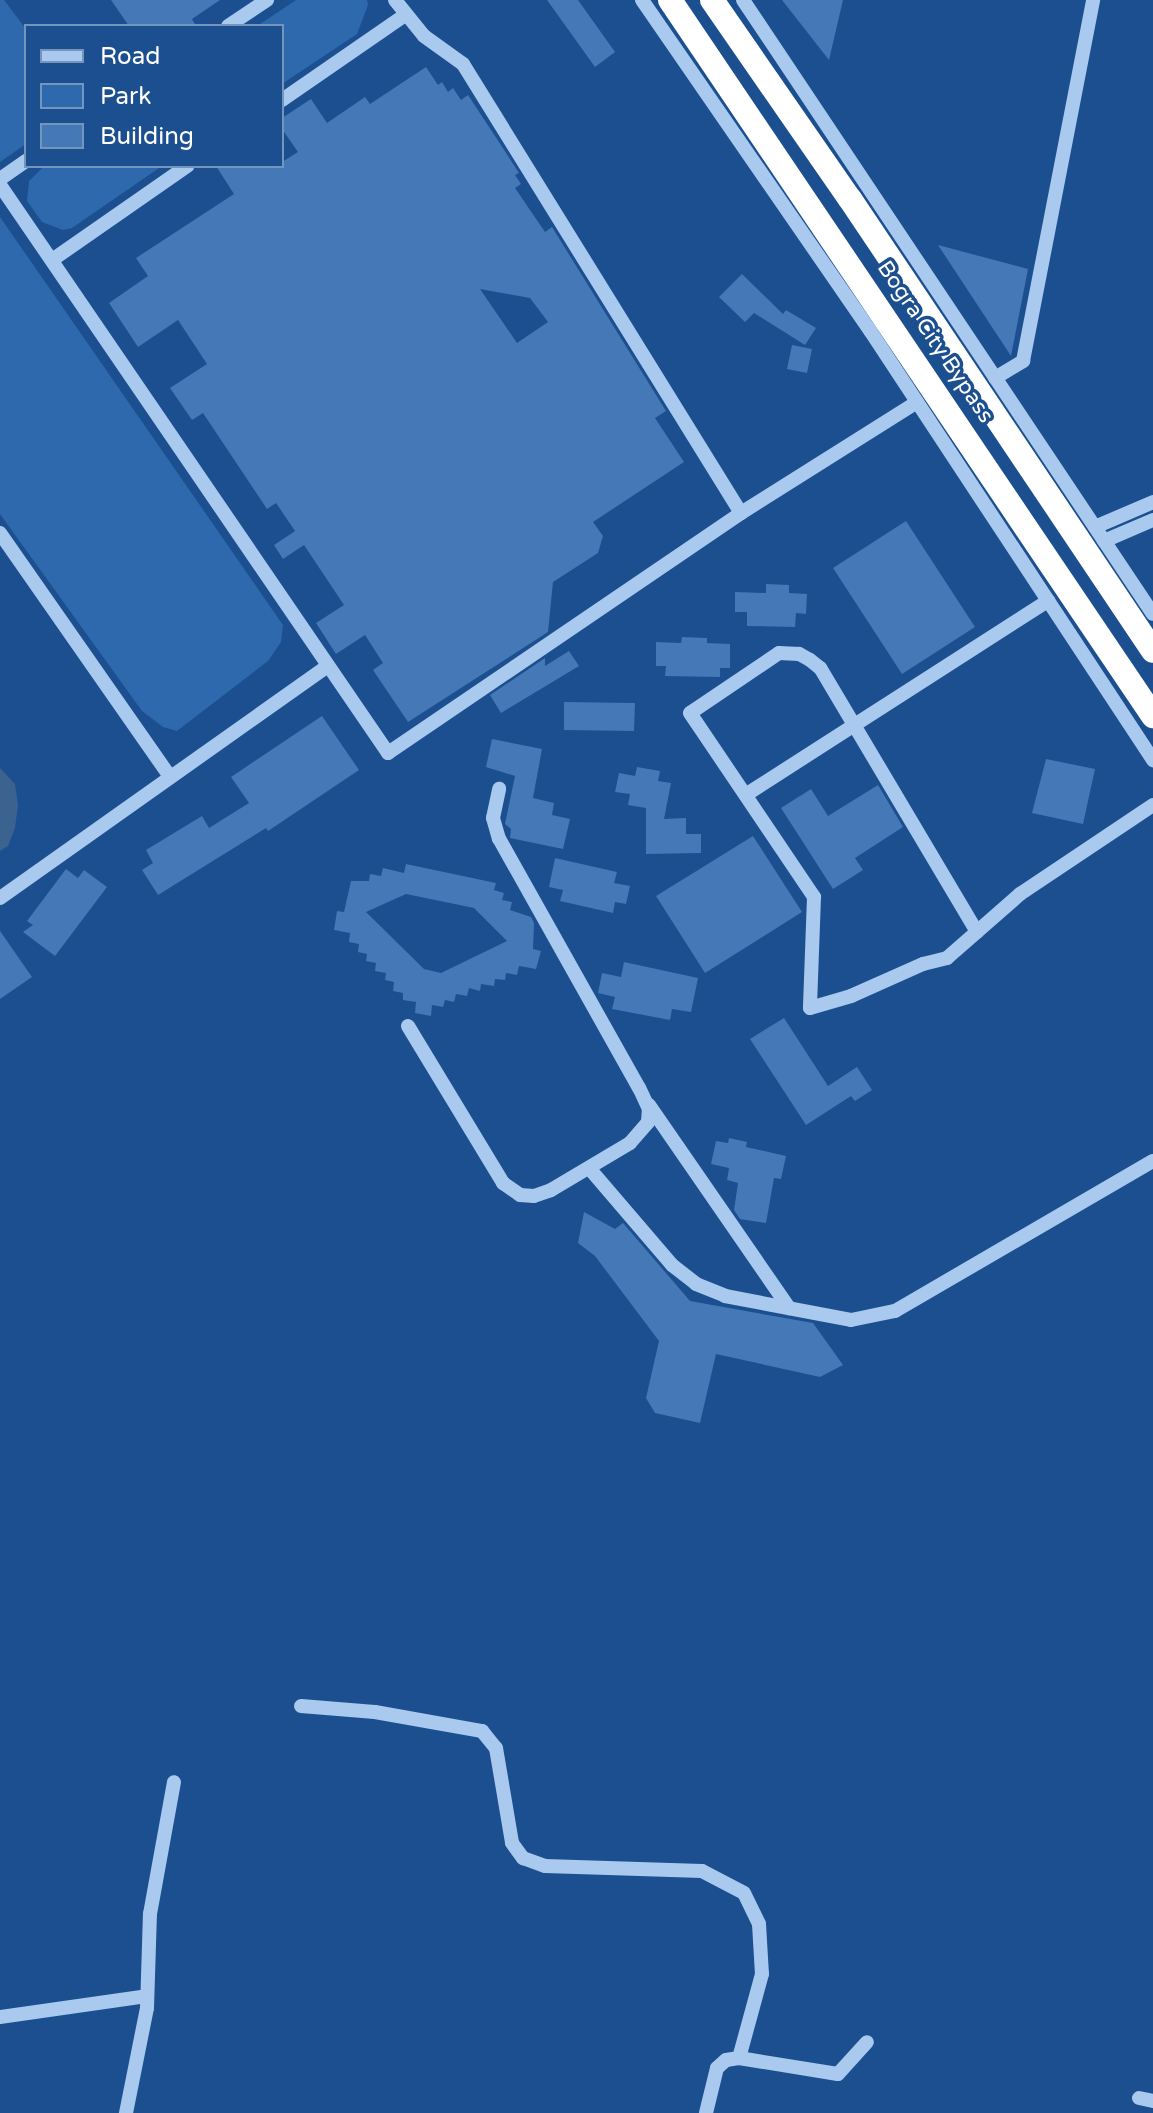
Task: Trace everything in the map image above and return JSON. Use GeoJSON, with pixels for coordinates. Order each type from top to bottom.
{"type":"FeatureCollection","features":[{"type":"Feature","properties":{"kind":"highway","name":"Bogra City Bypass"},"geometry":{"type":"LineString","coordinates":[[670,0],[1153,716]]}},
{"type":"Feature","properties":{"kind":"highway","name":"Bogra City Bypass"},"geometry":{"type":"LineString","coordinates":[[712,0],[859,212],[1153,651]]}},
{"type":"Feature","properties":{"kind":"street"},"geometry":{"type":"LineString","coordinates":[[231,24],[267,0]]}},
{"type":"Feature","properties":{"kind":"street"},"geometry":{"type":"LineString","coordinates":[[395,0],[424,36],[463,64],[741,513]]}},
{"type":"Feature","properties":{"kind":"street"},"geometry":{"type":"LineString","coordinates":[[642,0],[917,402],[1153,760]]}},
{"type":"Feature","properties":{"kind":"street"},"geometry":{"type":"LineString","coordinates":[[743,0],[1153,614]]}},
{"type":"Feature","properties":{"kind":"street"},"geometry":{"type":"LineString","coordinates":[[995,378],[1023,361],[1093,0]]}},
{"type":"Feature","properties":{"kind":"street"},"geometry":{"type":"LineString","coordinates":[[284,99],[405,15]]}},
{"type":"Feature","properties":{"kind":"street"},"geometry":{"type":"LineString","coordinates":[[24,163],[0,182],[388,753],[741,513],[917,402]]}},
{"type":"Feature","properties":{"kind":"street"},"geometry":{"type":"LineString","coordinates":[[52,260],[184,168]]}},
{"type":"Feature","properties":{"kind":"street"},"geometry":{"type":"LineString","coordinates":[[1095,527],[1153,502]]}},
{"type":"Feature","properties":{"kind":"street"},"geometry":{"type":"LineString","coordinates":[[1104,541],[1153,520]]}},
{"type":"Feature","properties":{"kind":"street"},"geometry":{"type":"LineString","coordinates":[[0,533],[170,777]]}},
{"type":"Feature","properties":{"kind":"street"},"geometry":{"type":"LineString","coordinates":[[747,794],[1048,601]]}},
{"type":"Feature","properties":{"kind":"street"},"geometry":{"type":"LineString","coordinates":[[977,932],[820,668],[810,660],[786,652],[766,661],[690,713],[814,897],[810,1008],[851,996],[923,964],[947,958],[977,932],[1020,894],[1153,805]]}},
{"type":"Feature","properties":{"kind":"street"},"geometry":{"type":"LineString","coordinates":[[0,898],[328,666]]}},
{"type":"Feature","properties":{"kind":"street"},"geometry":{"type":"LineString","coordinates":[[499,789],[493,811],[497,835],[646,1102],[789,1308]]}},
{"type":"Feature","properties":{"kind":"street"},"geometry":{"type":"LineString","coordinates":[[408,1026],[510,1190],[526,1197],[542,1194],[589,1168],[643,1132],[650,1116],[646,1102]]}},
{"type":"Feature","properties":{"kind":"street"},"geometry":{"type":"LineString","coordinates":[[589,1168],[688,1279],[719,1294],[851,1320],[894,1311],[1153,1161]]}},
{"type":"Feature","properties":{"kind":"street"},"geometry":{"type":"LineString","coordinates":[[301,1706],[375,1712],[482,1731],[496,1748],[512,1843],[523,1858],[545,1866],[702,1871],[744,1893],[759,1924],[762,1974],[739,2058]]}},
{"type":"Feature","properties":{"kind":"street"},"geometry":{"type":"LineString","coordinates":[[126,2113],[147,1996],[150,1914],[174,1782]]}},
{"type":"Feature","properties":{"kind":"street"},"geometry":{"type":"LineString","coordinates":[[0,2017],[147,1996]]}},
{"type":"Feature","properties":{"kind":"street"},"geometry":{"type":"LineString","coordinates":[[706,2113],[717,2068],[726,2060],[739,2058],[838,2074],[867,2042]]}},
{"type":"Feature","properties":{"kind":"green space"},"geometry":{"type":"Polygon","coordinates":[[[0,0],[4,0],[24,26],[24,145],[0,162],[0,0]]]}},
{"type":"Feature","properties":{"kind":"green space"},"geometry":{"type":"Polygon","coordinates":[[[296,0],[367,0],[368,5],[357,34],[284,83],[284,24],[260,24],[296,0]]]}},
{"type":"Feature","properties":{"kind":"green space"},"geometry":{"type":"Polygon","coordinates":[[[42,168],[159,168],[72,228],[63,230],[42,222],[27,201],[29,181],[42,168]]]}},
{"type":"Feature","properties":{"kind":"green space"},"geometry":{"type":"Polygon","coordinates":[[[0,217],[283,625],[281,642],[268,661],[177,731],[163,727],[142,711],[0,514],[0,217]]]}},
{"type":"Feature","properties":{"kind":"shaded area"},"geometry":{"type":"Polygon","coordinates":[[[0,768],[15,784],[18,805],[15,828],[8,846],[0,851],[0,768]]]}},
{"type":"Feature","properties":{"kind":"building"},"geometry":{"type":"Polygon","coordinates":[[[111,0],[220,0],[192,19],[195,24],[128,24],[111,0]]]}},
{"type":"Feature","properties":{"kind":"building"},"geometry":{"type":"Polygon","coordinates":[[[547,0],[578,0],[615,52],[595,67],[547,0]]]}},
{"type":"Feature","properties":{"kind":"building"},"geometry":{"type":"Polygon","coordinates":[[[782,0],[843,0],[829,60],[782,0]]]}},
{"type":"Feature","properties":{"kind":"building"},"geometry":{"type":"Polygon","coordinates":[[[426,67],[438,85],[442,82],[448,92],[453,88],[461,100],[468,95],[519,173],[515,175],[521,184],[515,188],[545,232],[552,227],[666,411],[655,418],[684,462],[593,522],[603,536],[598,553],[553,582],[548,632],[408,722],[373,670],[383,663],[365,635],[336,654],[316,623],[344,605],[304,545],[283,559],[274,545],[295,531],[276,503],[267,509],[203,413],[192,420],[170,388],[207,364],[178,320],[138,347],[109,303],[148,276],[136,258],[234,194],[217,168],[284,168],[284,161],[298,152],[284,132],[284,117],[311,99],[327,123],[365,97],[370,104],[426,67]],[[480,289],[517,343],[548,322],[530,298],[480,289]]]}},
{"type":"Feature","properties":{"kind":"building"},"geometry":{"type":"Polygon","coordinates":[[[938,245],[1028,269],[1011,356],[938,245]]]}},
{"type":"Feature","properties":{"kind":"building"},"geometry":{"type":"Polygon","coordinates":[[[742,274],[783,314],[786,310],[816,328],[805,345],[754,313],[745,322],[719,297],[742,274]]]}},
{"type":"Feature","properties":{"kind":"building"},"geometry":{"type":"Polygon","coordinates":[[[792,345],[812,349],[807,373],[787,369],[792,345]]]}},
{"type":"Feature","properties":{"kind":"building"},"geometry":{"type":"Polygon","coordinates":[[[906,521],[975,627],[902,674],[833,568],[906,521]]]}},
{"type":"Feature","properties":{"kind":"building"},"geometry":{"type":"Polygon","coordinates":[[[766,584],[789,585],[789,593],[807,594],[806,614],[796,613],[795,627],[747,626],[747,612],[735,612],[735,592],[766,593],[766,584]]]}},
{"type":"Feature","properties":{"kind":"building"},"geometry":{"type":"Polygon","coordinates":[[[682,637],[707,638],[707,643],[730,644],[730,668],[720,668],[720,677],[665,676],[666,666],[656,666],[656,642],[681,643],[682,637]]]}},
{"type":"Feature","properties":{"kind":"building"},"geometry":{"type":"Polygon","coordinates":[[[569,651],[579,666],[501,713],[490,695],[545,658],[545,666],[569,651]]]}},
{"type":"Feature","properties":{"kind":"building"},"geometry":{"type":"Polygon","coordinates":[[[564,702],[635,703],[634,731],[564,730],[564,702]]]}},
{"type":"Feature","properties":{"kind":"building"},"geometry":{"type":"Polygon","coordinates":[[[322,716],[359,770],[268,831],[266,828],[158,895],[142,870],[153,863],[146,850],[202,816],[209,828],[249,803],[231,777],[322,716]]]}},
{"type":"Feature","properties":{"kind":"building"},"geometry":{"type":"Polygon","coordinates":[[[492,739],[542,749],[533,798],[554,803],[552,815],[570,819],[563,849],[510,838],[511,829],[505,824],[515,776],[486,767],[492,739]]]}},
{"type":"Feature","properties":{"kind":"building"},"geometry":{"type":"Polygon","coordinates":[[[1046,759],[1095,769],[1083,824],[1032,813],[1046,759]]]}},
{"type":"Feature","properties":{"kind":"building"},"geometry":{"type":"Polygon","coordinates":[[[637,767],[660,771],[658,781],[671,783],[664,819],[686,818],[686,834],[701,834],[701,853],[646,854],[646,808],[628,805],[630,794],[615,792],[619,773],[635,776],[637,767]]]}},
{"type":"Feature","properties":{"kind":"building"},"geometry":{"type":"Polygon","coordinates":[[[878,785],[903,827],[855,858],[863,870],[833,889],[781,808],[811,789],[828,816],[878,785]]]}},
{"type":"Feature","properties":{"kind":"building"},"geometry":{"type":"Polygon","coordinates":[[[753,836],[802,912],[705,973],[656,896],[753,836]]]}},
{"type":"Feature","properties":{"kind":"building"},"geometry":{"type":"Polygon","coordinates":[[[555,858],[617,872],[614,883],[630,886],[626,904],[615,902],[613,913],[560,901],[563,890],[549,887],[555,858]]]}},
{"type":"Feature","properties":{"kind":"building"},"geometry":{"type":"Polygon","coordinates":[[[406,864],[496,883],[494,890],[504,893],[502,900],[512,902],[510,910],[531,917],[534,923],[533,949],[541,951],[536,969],[519,966],[517,975],[506,973],[505,980],[495,979],[494,986],[481,984],[480,991],[469,988],[467,996],[456,994],[454,1002],[445,1000],[443,1007],[432,1005],[431,1016],[415,1013],[416,1002],[403,1000],[403,993],[393,991],[394,982],[385,980],[386,973],[375,971],[376,963],[366,961],[367,954],[358,952],[359,944],[349,942],[350,933],[334,930],[337,911],[344,912],[351,881],[369,881],[370,874],[381,876],[383,868],[404,873],[406,864]],[[406,894],[366,912],[424,969],[441,973],[507,941],[474,908],[406,894]]]}},
{"type":"Feature","properties":{"kind":"building"},"geometry":{"type":"Polygon","coordinates":[[[66,869],[78,878],[84,870],[107,887],[55,956],[23,932],[33,925],[27,921],[66,869]]]}},
{"type":"Feature","properties":{"kind":"building"},"geometry":{"type":"Polygon","coordinates":[[[0,931],[32,977],[0,999],[0,931]]]}},
{"type":"Feature","properties":{"kind":"building"},"geometry":{"type":"Polygon","coordinates":[[[624,962],[698,978],[691,1012],[672,1009],[670,1020],[612,1009],[615,997],[598,993],[602,973],[621,977],[624,962]]]}},
{"type":"Feature","properties":{"kind":"building"},"geometry":{"type":"Polygon","coordinates":[[[784,1018],[828,1086],[857,1067],[872,1090],[855,1101],[851,1096],[806,1125],[750,1039],[784,1018]]]}},
{"type":"Feature","properties":{"kind":"building"},"geometry":{"type":"Polygon","coordinates":[[[729,1138],[747,1142],[746,1147],[786,1156],[781,1179],[774,1178],[766,1223],[740,1219],[734,1210],[738,1183],[727,1180],[729,1168],[711,1164],[716,1141],[728,1143],[729,1138]]]}},
{"type":"Feature","properties":{"kind":"building"},"geometry":{"type":"Polygon","coordinates":[[[584,1212],[615,1229],[623,1223],[690,1301],[813,1323],[843,1365],[820,1377],[716,1354],[700,1423],[655,1413],[646,1398],[659,1341],[595,1256],[578,1243],[584,1212]]]}}]}
